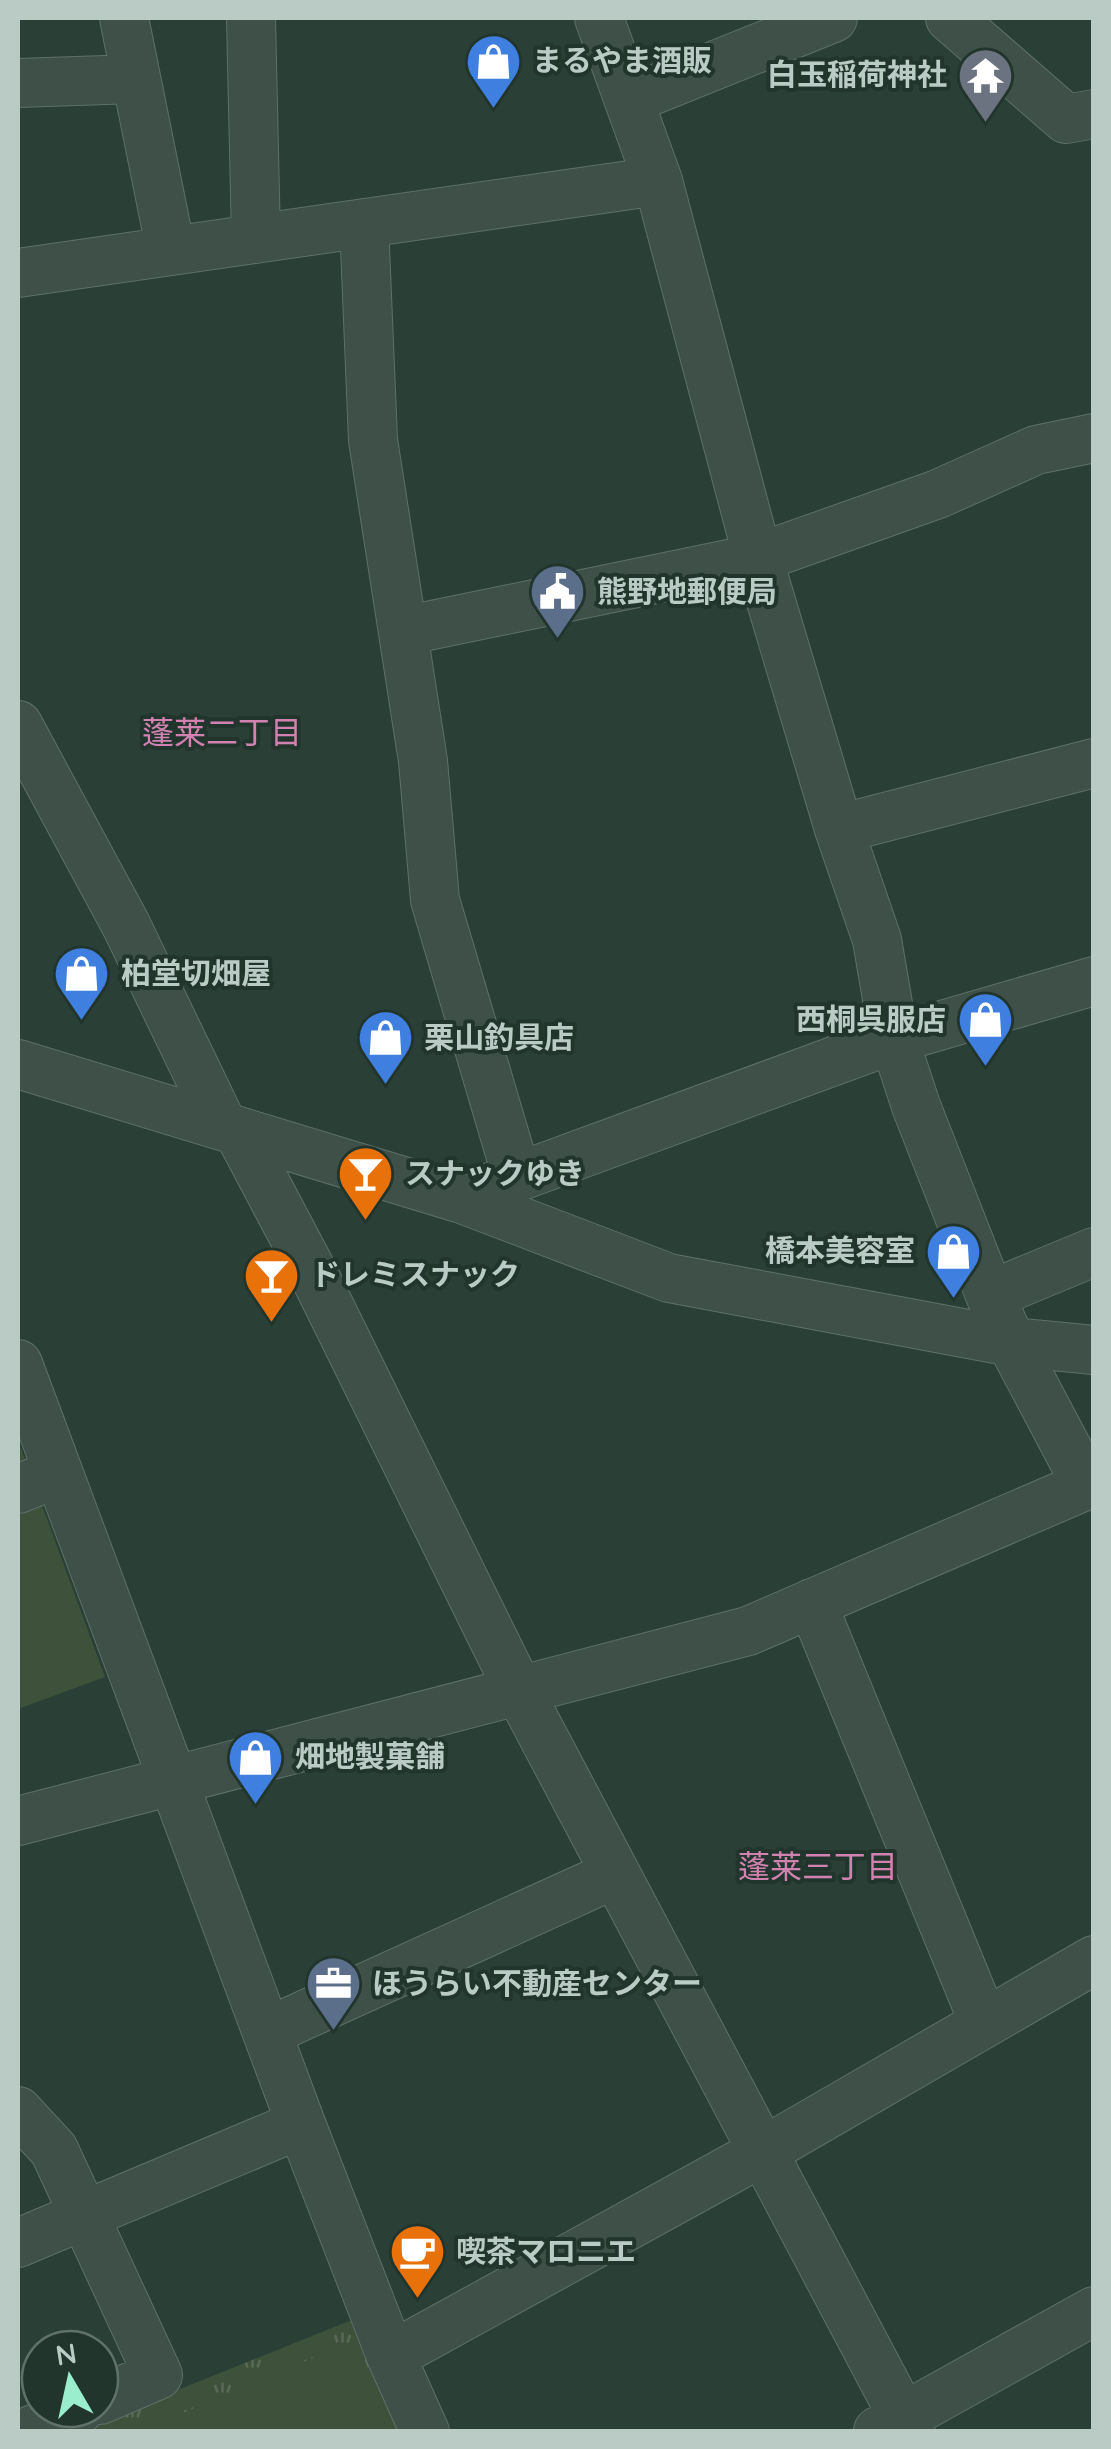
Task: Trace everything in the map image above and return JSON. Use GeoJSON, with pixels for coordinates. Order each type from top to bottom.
{"type":"FeatureCollection","features":[{"type":"Feature","properties":{"kind":"street"},"geometry":{"type":"LineString","coordinates":[[124,18],[171,251]]}},
{"type":"Feature","properties":{"kind":"street"},"geometry":{"type":"LineString","coordinates":[[251,18],[256,239]]}},
{"type":"Feature","properties":{"kind":"street"},"geometry":{"type":"LineString","coordinates":[[18,1821],[748,1631],[1090,1483],[1011,1342],[916,1106],[894,1039],[878,940],[839,828],[758,558],[658,181],[599,18]]}},
{"type":"Feature","properties":{"kind":"street"},"geometry":{"type":"LineString","coordinates":[[630,98],[833,18]]}},
{"type":"Feature","properties":{"kind":"street"},"geometry":{"type":"LineString","coordinates":[[950,18],[1066,119],[1094,114]]}},
{"type":"Feature","properties":{"kind":"street"},"geometry":{"type":"LineString","coordinates":[[18,82],[135,79]]}},
{"type":"Feature","properties":{"kind":"street"},"geometry":{"type":"LineString","coordinates":[[18,273],[658,181]]}},
{"type":"Feature","properties":{"kind":"street"},"geometry":{"type":"LineString","coordinates":[[364,223],[373,440],[423,761],[435,900],[517,1177]]}},
{"type":"Feature","properties":{"kind":"street"},"geometry":{"type":"LineString","coordinates":[[403,630],[758,558],[938,494],[1036,450],[1094,438]]}},
{"type":"Feature","properties":{"kind":"street"},"geometry":{"type":"LineString","coordinates":[[18,724],[230,1127],[314,1275],[518,1689],[762,2152],[897,2427],[1094,2311]]}},
{"type":"Feature","properties":{"kind":"street"},"geometry":{"type":"LineString","coordinates":[[839,828],[1094,763]]}},
{"type":"Feature","properties":{"kind":"street"},"geometry":{"type":"LineString","coordinates":[[462,1199],[894,1039],[1094,981]]}},
{"type":"Feature","properties":{"kind":"street"},"geometry":{"type":"LineString","coordinates":[[18,1064],[462,1199],[669,1278],[1011,1342],[1094,1350]]}},
{"type":"Feature","properties":{"kind":"street"},"geometry":{"type":"LineString","coordinates":[[990,1295],[1094,1252]]}},
{"type":"Feature","properties":{"kind":"street"},"geometry":{"type":"LineString","coordinates":[[18,1364],[38,1481],[174,1782],[391,2356],[425,2432]]}},
{"type":"Feature","properties":{"kind":"street"},"geometry":{"type":"LineString","coordinates":[[812,1603],[984,2022]]}},
{"type":"Feature","properties":{"kind":"street"},"geometry":{"type":"LineString","coordinates":[[267,2032],[615,1874]]}},
{"type":"Feature","properties":{"kind":"street"},"geometry":{"type":"LineString","coordinates":[[391,2356],[762,2152],[1094,1960]]}},
{"type":"Feature","properties":{"kind":"street"},"geometry":{"type":"LineString","coordinates":[[18,2111],[54,2150],[158,2375],[120,2391]]}},
{"type":"Feature","properties":{"kind":"street"},"geometry":{"type":"LineString","coordinates":[[18,2243],[302,2124]]}},
{"type":"Feature","properties":{"kind":"green space"},"geometry":{"type":"Polygon","coordinates":[[[18,1440],[105,1677],[18,1709],[18,1440]]]}},
{"type":"Feature","properties":{"kind":"green space"},"geometry":{"type":"Polygon","coordinates":[[[362,2316],[411,2432],[73,2432],[120,2429],[120,2413],[362,2316]]]}},
{"type":"Feature","properties":{"kind":"green space"},"geometry":{"type":"Polygon","coordinates":[[[356,2340],[394,2431],[177,2431],[171,2418],[356,2340]]]}},
{"type":"Feature","properties":{"kind":"place","name":"まるやま酒販"},"geometry":{"type":"Point","coordinates":[493,110]}},
{"type":"Feature","properties":{"kind":"place","name":"白玉稲荷神社"},"geometry":{"type":"Point","coordinates":[986,124]}},
{"type":"Feature","properties":{"kind":"place","name":"熊野地郵便局"},"geometry":{"type":"Point","coordinates":[558,641]}},
{"type":"Feature","properties":{"kind":"place","name":"柏堂切畑屋"},"geometry":{"type":"Point","coordinates":[82,1023]}},
{"type":"Feature","properties":{"kind":"place","name":"西桐呉服店"},"geometry":{"type":"Point","coordinates":[985,1069]}},
{"type":"Feature","properties":{"kind":"place","name":"栗山釣具店"},"geometry":{"type":"Point","coordinates":[385,1087]}},
{"type":"Feature","properties":{"kind":"place","name":"スナックゆき"},"geometry":{"type":"Point","coordinates":[366,1223]}},
{"type":"Feature","properties":{"kind":"place","name":"橋本美容室"},"geometry":{"type":"Point","coordinates":[954,1300]}},
{"type":"Feature","properties":{"kind":"place","name":"ドレミスナック"},"geometry":{"type":"Point","coordinates":[271,1324]}},
{"type":"Feature","properties":{"kind":"place","name":"畑地製菓舗"},"geometry":{"type":"Point","coordinates":[256,1806]}},
{"type":"Feature","properties":{"kind":"place","name":"ほうらい不動産センター"},"geometry":{"type":"Point","coordinates":[333,2033]}},
{"type":"Feature","properties":{"kind":"place","name":"喫茶マロニエ"},"geometry":{"type":"Point","coordinates":[417,2301]}},
{"type":"Feature","properties":{"kind":"district","name":"蓬莱二丁目"},"geometry":{"type":"Point","coordinates":[222,733]}},
{"type":"Feature","properties":{"kind":"district","name":"蓬莱三丁目"},"geometry":{"type":"Point","coordinates":[818,1867]}}]}
